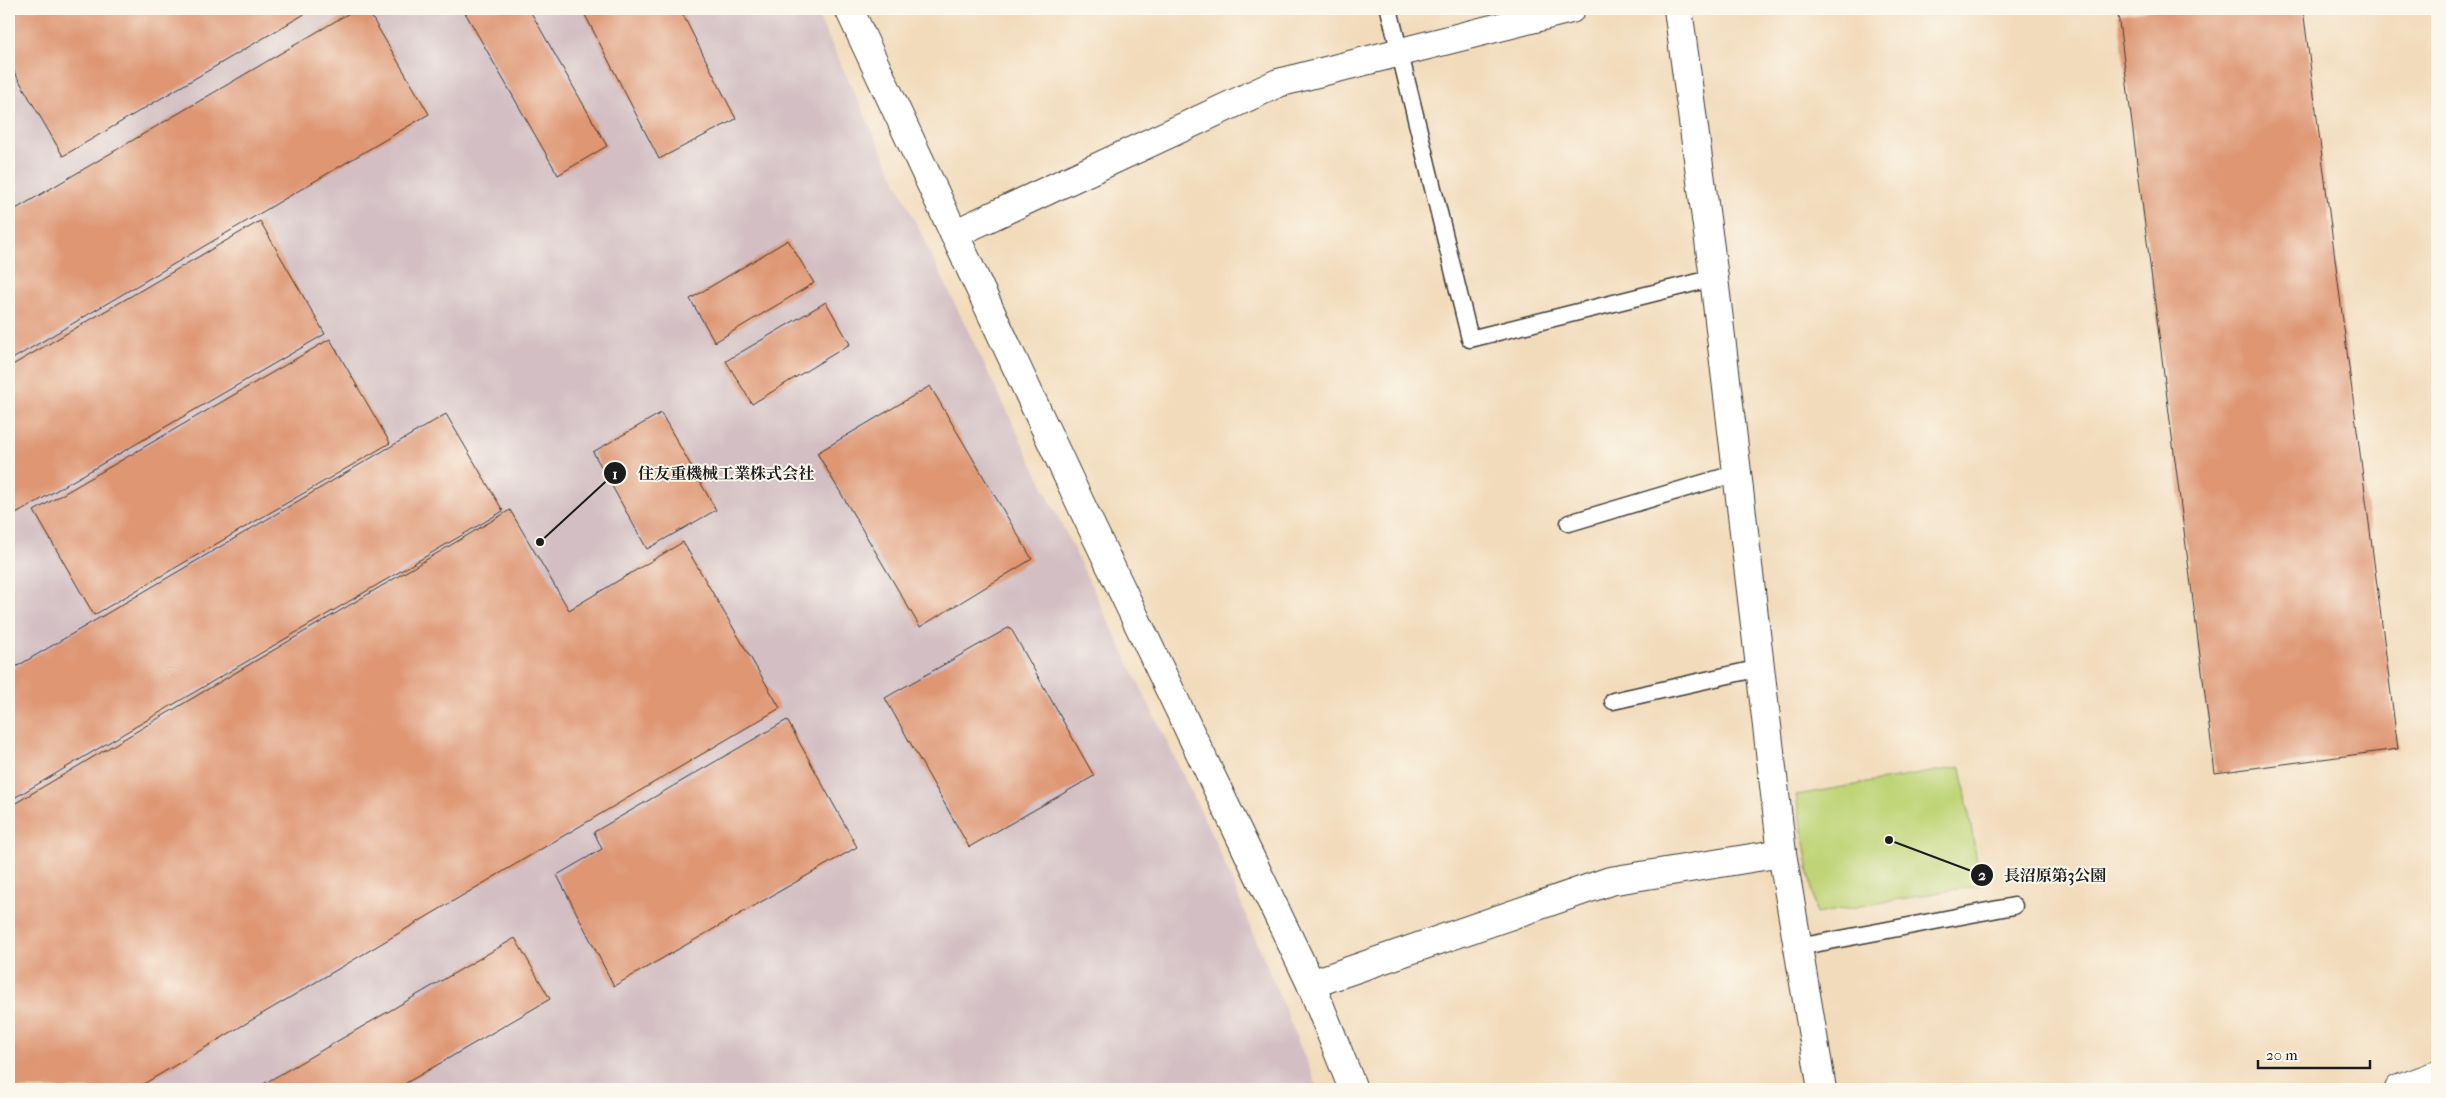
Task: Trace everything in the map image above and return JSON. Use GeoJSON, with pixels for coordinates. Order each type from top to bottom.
{"type":"FeatureCollection","features":[{"type":"Feature","properties":{"kind":"street"},"geometry":{"type":"LineString","coordinates":[[849,9],[1311,984],[1353,1089]]}},
{"type":"Feature","properties":{"kind":"street"},"geometry":{"type":"LineString","coordinates":[[954,234],[1278,83],[1571,9]]}},
{"type":"Feature","properties":{"kind":"street"},"geometry":{"type":"LineString","coordinates":[[1678,9],[1714,278],[1782,853],[1822,1089]]}},
{"type":"Feature","properties":{"kind":"street"},"geometry":{"type":"LineString","coordinates":[[1311,984],[1610,881],[1782,853]]}},
{"type":"Feature","properties":{"kind":"street"},"geometry":{"type":"LineString","coordinates":[[2399,1089],[2437,1075]]}},
{"type":"Feature","properties":{"kind":"lane"},"geometry":{"type":"LineString","coordinates":[[1389,9],[1470,340],[1714,278]]}},
{"type":"Feature","properties":{"kind":"lane"},"geometry":{"type":"LineString","coordinates":[[1569,523],[1737,473]]}},
{"type":"Feature","properties":{"kind":"lane"},"geometry":{"type":"LineString","coordinates":[[1613,701],[1760,668]]}},
{"type":"Feature","properties":{"kind":"lane"},"geometry":{"type":"LineString","coordinates":[[1798,947],[2014,906]]}},
{"type":"Feature","properties":{"kind":"shaded area"},"geometry":{"type":"Polygon","coordinates":[[[9,9],[815,9],[925,242],[1216,843],[1318,1089],[9,1089],[9,9]]]}},
{"type":"Feature","properties":{"kind":"green space"},"geometry":{"type":"Polygon","coordinates":[[[1961,767],[1981,885],[1816,914],[1796,795],[1961,767]]]}},
{"type":"Feature","properties":{"kind":"building"},"geometry":{"type":"Polygon","coordinates":[[[9,9],[313,9],[63,156],[9,63],[9,9]]]}},
{"type":"Feature","properties":{"kind":"building"},"geometry":{"type":"Polygon","coordinates":[[[356,9],[367,9],[429,114],[9,361],[9,213],[356,9]]]}},
{"type":"Feature","properties":{"kind":"building"},"geometry":{"type":"Polygon","coordinates":[[[463,9],[529,9],[607,146],[558,175],[463,9]]]}},
{"type":"Feature","properties":{"kind":"building"},"geometry":{"type":"Polygon","coordinates":[[[582,9],[680,9],[736,119],[659,159],[582,9]]]}},
{"type":"Feature","properties":{"kind":"building"},"geometry":{"type":"Polygon","coordinates":[[[2157,9],[2303,9],[2398,749],[2215,773],[2118,14],[2157,9]]]}},
{"type":"Feature","properties":{"kind":"building"},"geometry":{"type":"Polygon","coordinates":[[[260,221],[325,334],[9,518],[9,367],[260,221]]]}},
{"type":"Feature","properties":{"kind":"building"},"geometry":{"type":"Polygon","coordinates":[[[788,240],[814,283],[715,342],[690,299],[788,240]]]}},
{"type":"Feature","properties":{"kind":"building"},"geometry":{"type":"Polygon","coordinates":[[[826,302],[850,344],[752,404],[726,361],[826,302]]]}},
{"type":"Feature","properties":{"kind":"building"},"geometry":{"type":"Polygon","coordinates":[[[330,339],[390,443],[94,615],[34,511],[330,339]]]}},
{"type":"Feature","properties":{"kind":"building"},"geometry":{"type":"Polygon","coordinates":[[[930,386],[1032,559],[920,627],[817,453],[930,386]]]}},
{"type":"Feature","properties":{"kind":"building"},"geometry":{"type":"Polygon","coordinates":[[[661,413],[716,510],[647,549],[593,452],[661,413]]]}},
{"type":"Feature","properties":{"kind":"building"},"geometry":{"type":"Polygon","coordinates":[[[446,414],[503,511],[9,801],[9,671],[446,414]]]}},
{"type":"Feature","properties":{"kind":"building"},"geometry":{"type":"Polygon","coordinates":[[[510,510],[569,610],[683,542],[780,708],[135,1089],[9,1089],[9,807],[510,510]]]}},
{"type":"Feature","properties":{"kind":"building"},"geometry":{"type":"Polygon","coordinates":[[[1010,627],[1094,776],[969,847],[885,698],[1010,627]]]}},
{"type":"Feature","properties":{"kind":"building"},"geometry":{"type":"Polygon","coordinates":[[[787,720],[857,847],[614,986],[557,875],[602,849],[594,832],[787,720]]]}},
{"type":"Feature","properties":{"kind":"building"},"geometry":{"type":"Polygon","coordinates":[[[515,938],[550,999],[396,1089],[255,1089],[515,938]]]}},
{"type":"Feature","properties":{"kind":"place","name":"住友重機械工業株式会社"},"geometry":{"type":"Point","coordinates":[540,542]}},
{"type":"Feature","properties":{"kind":"place","name":"長沼原第3公園"},"geometry":{"type":"Point","coordinates":[1889,840]}}]}
